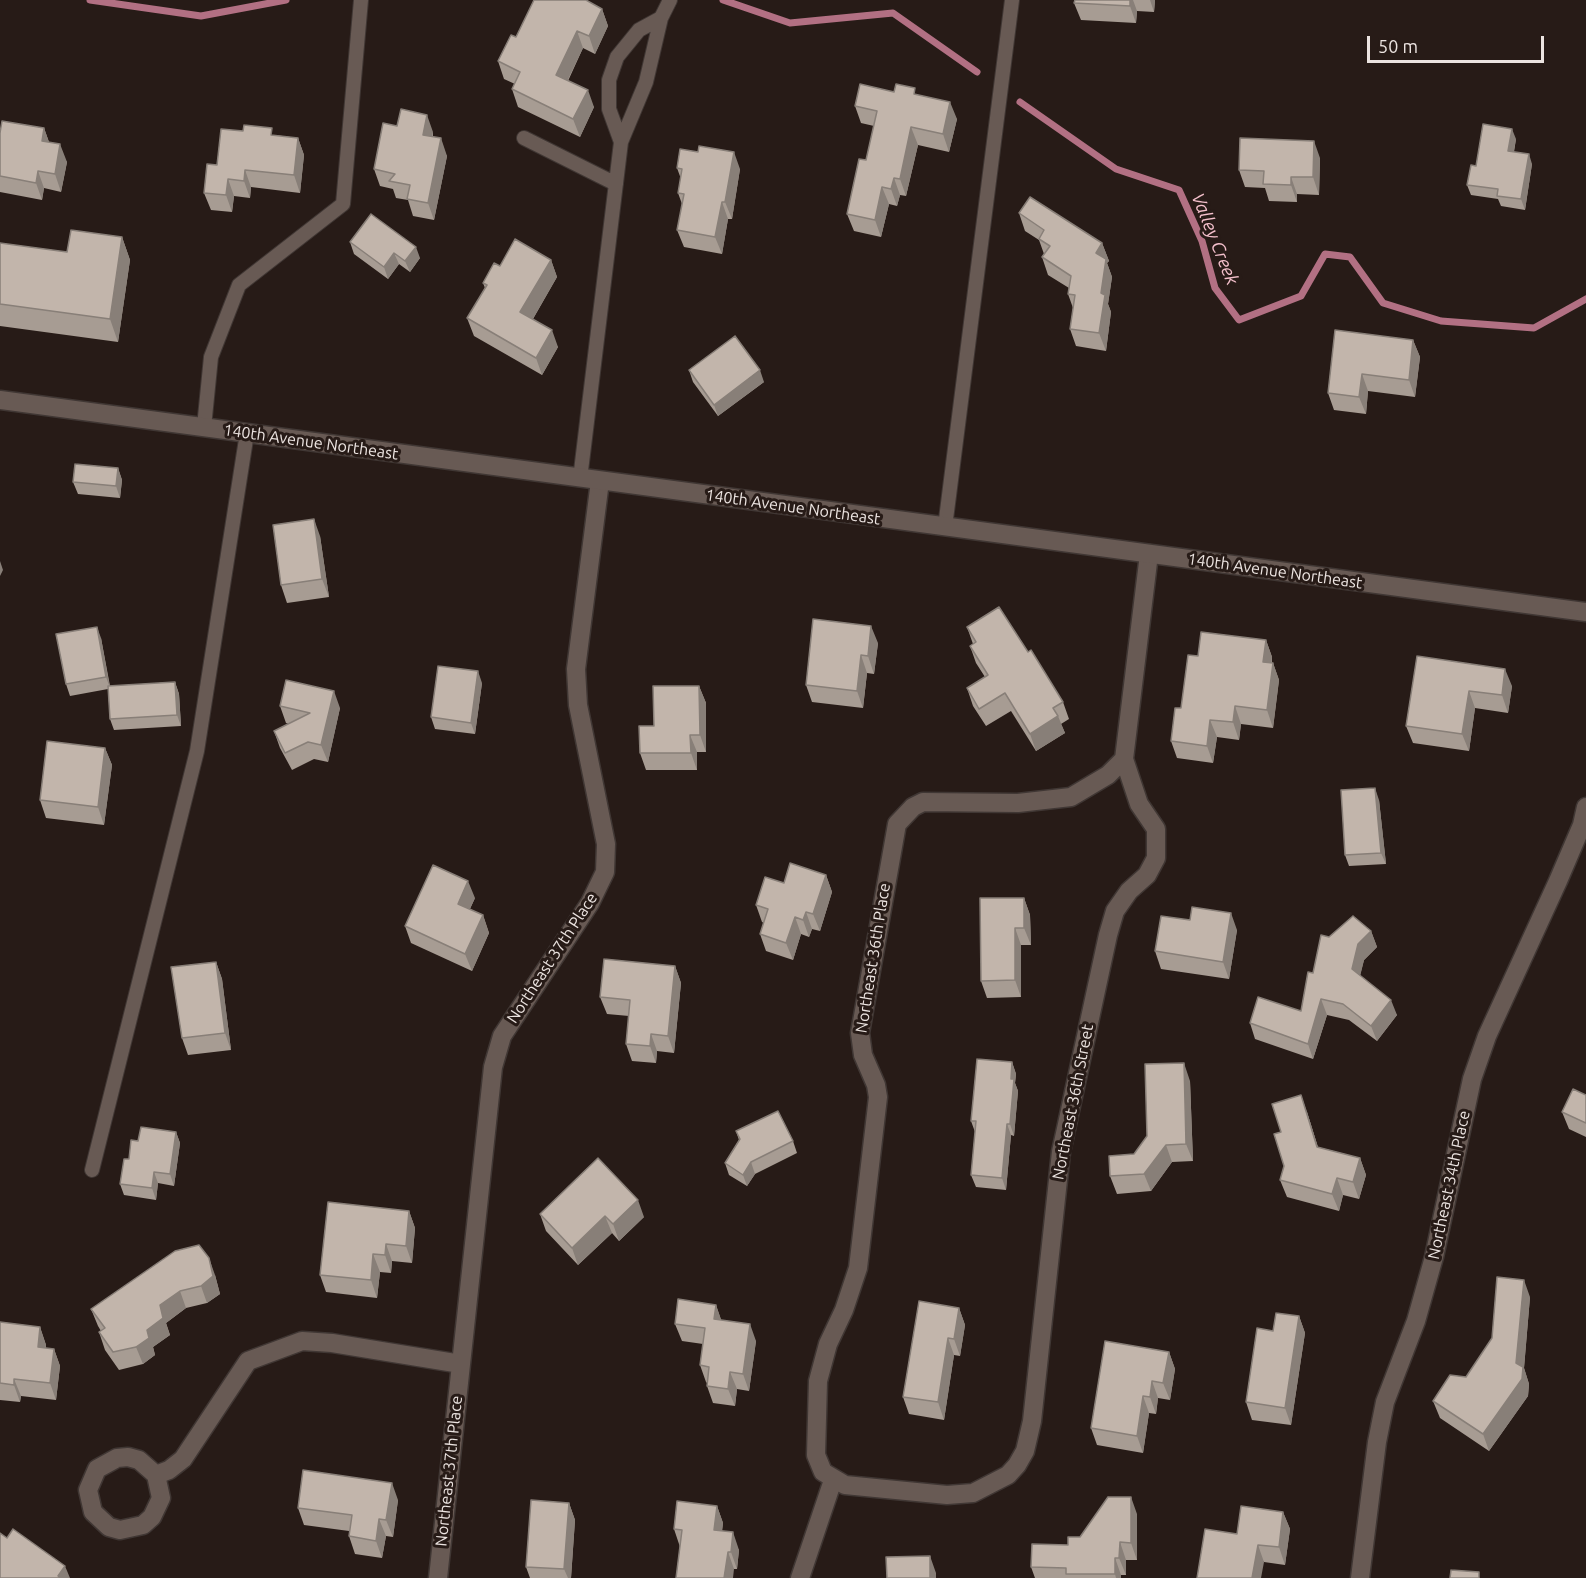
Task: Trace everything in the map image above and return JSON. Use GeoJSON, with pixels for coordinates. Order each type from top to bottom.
{"type":"FeatureCollection","features":[{"type":"Feature","properties":{"kind":"street","name":"140th Avenue Northeast"},"geometry":{"type":"LineString","coordinates":[[0,400],[1586,612]]}},
{"type":"Feature","properties":{"kind":"street","name":"Northeast 37th Place"},"geometry":{"type":"LineString","coordinates":[[438,1578],[493,1067],[502,1036],[590,903],[604,872],[606,844],[578,705],[576,669],[600,481]]}},
{"type":"Feature","properties":{"kind":"street","name":"Northeast 36th Street"},"geometry":{"type":"LineString","coordinates":[[828,1476],[845,1485],[947,1495],[973,1493],[1008,1475],[1025,1451],[1032,1421],[1060,1152],[1108,934],[1116,911],[1129,891],[1147,875],[1156,858],[1156,829],[1139,804],[1124,759],[1149,554]]}},
{"type":"Feature","properties":{"kind":"street","name":"Northeast 36th Place"},"geometry":{"type":"LineString","coordinates":[[828,1476],[816,1455],[818,1381],[828,1344],[844,1310],[858,1268],[878,1097],[876,1085],[863,1055],[860,1033],[897,824],[913,807],[923,802],[1018,803],[1071,797],[1108,775],[1124,759]]}},
{"type":"Feature","properties":{"kind":"street","name":"Northeast 34th Place"},"geometry":{"type":"LineString","coordinates":[[1360,1578],[1385,1402],[1416,1321],[1434,1257],[1472,1079],[1487,1036],[1582,825],[1586,807]]}},
{"type":"Feature","properties":{"kind":"street"},"geometry":{"type":"LineString","coordinates":[[156,1475],[169,1470],[183,1459],[248,1361],[302,1341],[332,1343],[461,1364]]}},
{"type":"Feature","properties":{"kind":"street"},"geometry":{"type":"LineString","coordinates":[[117,1458],[139,1460],[156,1475],[160,1486],[158,1509],[143,1526],[132,1530],[109,1527],[93,1512],[88,1501],[91,1479],[106,1462],[117,1458]]}},
{"type":"Feature","properties":{"kind":"street"},"geometry":{"type":"LineString","coordinates":[[800,1578],[828,1476]]}},
{"type":"Feature","properties":{"kind":"lane"},"geometry":{"type":"LineString","coordinates":[[204,427],[211,357],[239,285],[343,204],[361,0]]}},
{"type":"Feature","properties":{"kind":"lane"},"geometry":{"type":"LineString","coordinates":[[580,478],[621,142],[646,82],[661,18],[670,0]]}},
{"type":"Feature","properties":{"kind":"lane"},"geometry":{"type":"LineString","coordinates":[[945,527],[1012,0]]}},
{"type":"Feature","properties":{"kind":"lane"},"geometry":{"type":"LineString","coordinates":[[621,142],[609,109],[609,80],[616,57],[639,30],[661,18]]}},
{"type":"Feature","properties":{"kind":"lane"},"geometry":{"type":"LineString","coordinates":[[524,138],[616,184]]}},
{"type":"Feature","properties":{"kind":"lane"},"geometry":{"type":"LineString","coordinates":[[92,1170],[197,751],[247,433]]}},
{"type":"Feature","properties":{"kind":"building"},"geometry":{"type":"Polygon","coordinates":[[[534,0],[586,0],[602,9],[589,36],[577,31],[556,75],[588,90],[573,119],[512,89],[520,72],[498,61],[511,35],[516,37],[534,0]]]}},
{"type":"Feature","properties":{"kind":"building"},"geometry":{"type":"Polygon","coordinates":[[[1075,0],[1130,0],[1130,6],[1074,3],[1075,0]]]}},
{"type":"Feature","properties":{"kind":"building"},"geometry":{"type":"Polygon","coordinates":[[[860,84],[894,92],[896,84],[915,88],[914,94],[950,102],[943,134],[911,127],[900,179],[894,178],[891,189],[882,187],[875,220],[847,214],[859,159],[866,160],[877,111],[855,106],[860,84]]]}},
{"type":"Feature","properties":{"kind":"building"},"geometry":{"type":"Polygon","coordinates":[[[401,109],[427,115],[423,135],[441,138],[428,203],[407,199],[410,185],[389,181],[395,174],[374,169],[383,123],[397,126],[401,109]]]}},
{"type":"Feature","properties":{"kind":"building"},"geometry":{"type":"Polygon","coordinates":[[[2,121],[44,128],[42,141],[60,144],[55,174],[38,171],[36,183],[0,176],[2,121]]]}},
{"type":"Feature","properties":{"kind":"building"},"geometry":{"type":"Polygon","coordinates":[[[1483,124],[1512,129],[1508,151],[1529,154],[1521,199],[1497,196],[1498,189],[1467,185],[1471,165],[1476,166],[1483,124]]]}},
{"type":"Feature","properties":{"kind":"building"},"geometry":{"type":"Polygon","coordinates":[[[244,125],[272,128],[271,135],[298,138],[294,175],[245,170],[244,181],[228,179],[226,195],[204,193],[207,164],[217,165],[221,129],[243,131],[244,125]]]}},
{"type":"Feature","properties":{"kind":"building"},"geometry":{"type":"Polygon","coordinates":[[[1240,138],[1314,141],[1313,177],[1291,177],[1291,185],[1263,184],[1264,171],[1239,170],[1240,138]]]}},
{"type":"Feature","properties":{"kind":"building"},"geometry":{"type":"Polygon","coordinates":[[[699,146],[734,152],[725,202],[722,202],[715,237],[677,230],[684,194],[678,193],[682,169],[677,168],[680,149],[698,152],[699,146]]]}},
{"type":"Feature","properties":{"kind":"building"},"geometry":{"type":"Polygon","coordinates":[[[1030,197],[1102,243],[1096,253],[1106,259],[1101,293],[1105,295],[1099,333],[1070,329],[1075,295],[1068,294],[1071,276],[1042,257],[1050,246],[1039,239],[1044,230],[1019,213],[1030,197]]]}},
{"type":"Feature","properties":{"kind":"building"},"geometry":{"type":"Polygon","coordinates":[[[371,214],[416,247],[405,261],[394,253],[384,267],[350,242],[371,214]]]}},
{"type":"Feature","properties":{"kind":"building"},"geometry":{"type":"Polygon","coordinates":[[[71,230],[122,237],[110,319],[0,304],[0,243],[67,252],[71,230]]]}},
{"type":"Feature","properties":{"kind":"building"},"geometry":{"type":"Polygon","coordinates":[[[515,239],[551,260],[520,312],[552,330],[536,358],[467,318],[487,285],[483,283],[494,263],[500,266],[515,239]]]}},
{"type":"Feature","properties":{"kind":"building"},"geometry":{"type":"Polygon","coordinates":[[[1335,330],[1413,340],[1409,380],[1362,374],[1359,397],[1328,393],[1335,330]]]}},
{"type":"Feature","properties":{"kind":"building"},"geometry":{"type":"Polygon","coordinates":[[[735,336],[760,370],[714,405],[689,370],[735,336]]]}},
{"type":"Feature","properties":{"kind":"building"},"geometry":{"type":"Polygon","coordinates":[[[75,464],[118,468],[116,486],[73,482],[75,464]]]}},
{"type":"Feature","properties":{"kind":"building"},"geometry":{"type":"Polygon","coordinates":[[[314,519],[322,579],[281,585],[273,525],[314,519]]]}},
{"type":"Feature","properties":{"kind":"building"},"geometry":{"type":"Polygon","coordinates":[[[999,607],[1028,652],[1031,650],[1063,702],[1053,708],[1058,716],[1030,734],[1005,693],[979,709],[967,688],[988,675],[970,646],[976,642],[967,627],[999,607]]]}},
{"type":"Feature","properties":{"kind":"building"},"geometry":{"type":"Polygon","coordinates":[[[813,619],[871,626],[868,656],[861,655],[857,691],[806,685],[813,619]]]}},
{"type":"Feature","properties":{"kind":"building"},"geometry":{"type":"Polygon","coordinates":[[[97,627],[106,677],[66,684],[56,634],[97,627]]]}},
{"type":"Feature","properties":{"kind":"building"},"geometry":{"type":"Polygon","coordinates":[[[1201,632],[1266,640],[1263,662],[1273,663],[1267,710],[1235,706],[1233,722],[1210,720],[1207,746],[1171,741],[1175,708],[1181,708],[1188,655],[1198,656],[1201,632]]]}},
{"type":"Feature","properties":{"kind":"building"},"geometry":{"type":"Polygon","coordinates":[[[1417,656],[1505,669],[1502,695],[1469,691],[1462,734],[1406,726],[1417,656]]]}},
{"type":"Feature","properties":{"kind":"building"},"geometry":{"type":"Polygon","coordinates":[[[438,666],[478,671],[471,723],[431,717],[438,666]]]}},
{"type":"Feature","properties":{"kind":"building"},"geometry":{"type":"Polygon","coordinates":[[[286,680],[334,691],[321,745],[308,742],[285,753],[274,731],[310,713],[280,706],[286,680]]]}},
{"type":"Feature","properties":{"kind":"building"},"geometry":{"type":"Polygon","coordinates":[[[175,682],[177,715],[110,719],[108,686],[175,682]]]}},
{"type":"Feature","properties":{"kind":"building"},"geometry":{"type":"Polygon","coordinates":[[[653,686],[699,686],[700,735],[690,735],[691,753],[640,753],[639,726],[654,726],[653,686]]]}},
{"type":"Feature","properties":{"kind":"building"},"geometry":{"type":"Polygon","coordinates":[[[47,741],[105,748],[98,807],[40,800],[47,741]]]}},
{"type":"Feature","properties":{"kind":"building"},"geometry":{"type":"Polygon","coordinates":[[[1375,788],[1381,853],[1345,855],[1341,790],[1375,788]]]}},
{"type":"Feature","properties":{"kind":"building"},"geometry":{"type":"Polygon","coordinates":[[[790,863],[826,875],[813,914],[806,912],[803,920],[795,917],[786,943],[760,934],[768,909],[756,905],[765,877],[784,883],[790,863]]]}},
{"type":"Feature","properties":{"kind":"building"},"geometry":{"type":"Polygon","coordinates":[[[433,865],[468,881],[458,904],[483,915],[465,954],[405,926],[433,865]]]}},
{"type":"Feature","properties":{"kind":"building"},"geometry":{"type":"Polygon","coordinates":[[[980,898],[1024,898],[1024,928],[1015,928],[1015,980],[981,981],[980,898]]]}},
{"type":"Feature","properties":{"kind":"building"},"geometry":{"type":"Polygon","coordinates":[[[1192,907],[1231,913],[1223,962],[1155,951],[1161,916],[1190,920],[1192,907]]]}},
{"type":"Feature","properties":{"kind":"building"},"geometry":{"type":"Polygon","coordinates":[[[1353,916],[1371,931],[1358,944],[1352,969],[1391,1000],[1371,1026],[1343,1004],[1321,999],[1308,1044],[1250,1023],[1258,997],[1301,1011],[1308,972],[1313,973],[1321,935],[1329,937],[1353,916]]]}},
{"type":"Feature","properties":{"kind":"building"},"geometry":{"type":"Polygon","coordinates":[[[604,959],[675,966],[668,1036],[651,1034],[650,1046],[626,1044],[630,1000],[600,997],[604,959]]]}},
{"type":"Feature","properties":{"kind":"building"},"geometry":{"type":"Polygon","coordinates":[[[216,962],[225,1033],[182,1038],[171,967],[216,962]]]}},
{"type":"Feature","properties":{"kind":"building"},"geometry":{"type":"Polygon","coordinates":[[[977,1059],[1012,1062],[1011,1079],[1014,1079],[1002,1178],[971,1175],[976,1121],[971,1121],[977,1059]]]}},
{"type":"Feature","properties":{"kind":"building"},"geometry":{"type":"Polygon","coordinates":[[[1184,1063],[1186,1144],[1166,1145],[1144,1174],[1110,1176],[1109,1156],[1134,1154],[1147,1136],[1145,1064],[1184,1063]]]}},
{"type":"Feature","properties":{"kind":"building"},"geometry":{"type":"Polygon","coordinates":[[[1573,1089],[1586,1095],[1586,1123],[1562,1112],[1573,1089]]]}},
{"type":"Feature","properties":{"kind":"building"},"geometry":{"type":"Polygon","coordinates":[[[1301,1095],[1317,1147],[1360,1158],[1353,1182],[1337,1178],[1332,1194],[1280,1180],[1284,1166],[1274,1134],[1281,1132],[1272,1104],[1301,1095]]]}},
{"type":"Feature","properties":{"kind":"building"},"geometry":{"type":"Polygon","coordinates":[[[778,1111],[793,1141],[751,1162],[743,1175],[725,1163],[740,1139],[736,1131],[778,1111]]]}},
{"type":"Feature","properties":{"kind":"building"},"geometry":{"type":"Polygon","coordinates":[[[141,1127],[176,1132],[170,1174],[154,1172],[152,1188],[120,1184],[124,1159],[129,1159],[131,1140],[138,1141],[141,1127]]]}},
{"type":"Feature","properties":{"kind":"building"},"geometry":{"type":"Polygon","coordinates":[[[598,1158],[638,1200],[613,1224],[605,1216],[572,1248],[540,1214],[598,1158]]]}},
{"type":"Feature","properties":{"kind":"building"},"geometry":{"type":"Polygon","coordinates":[[[328,1202],[409,1211],[406,1246],[386,1244],[385,1255],[373,1254],[371,1280],[320,1275],[328,1202]]]}},
{"type":"Feature","properties":{"kind":"building"},"geometry":{"type":"Polygon","coordinates":[[[199,1245],[209,1258],[213,1276],[201,1286],[180,1291],[160,1305],[163,1318],[147,1330],[149,1338],[136,1347],[113,1352],[99,1332],[105,1328],[91,1309],[175,1251],[199,1245]]]}},
{"type":"Feature","properties":{"kind":"building"},"geometry":{"type":"Polygon","coordinates":[[[1497,1277],[1524,1280],[1516,1363],[1523,1367],[1522,1379],[1483,1434],[1433,1401],[1450,1375],[1466,1377],[1492,1338],[1497,1277]]]}},
{"type":"Feature","properties":{"kind":"building"},"geometry":{"type":"Polygon","coordinates":[[[678,1299],[716,1305],[714,1319],[750,1324],[743,1374],[730,1372],[728,1389],[707,1386],[709,1367],[700,1365],[705,1328],[675,1324],[678,1299]]]}},
{"type":"Feature","properties":{"kind":"building"},"geometry":{"type":"Polygon","coordinates":[[[919,1301],[959,1308],[954,1339],[948,1338],[938,1402],[903,1397],[919,1301]]]}},
{"type":"Feature","properties":{"kind":"building"},"geometry":{"type":"Polygon","coordinates":[[[1276,1313],[1299,1316],[1285,1408],[1246,1402],[1257,1328],[1273,1331],[1276,1313]]]}},
{"type":"Feature","properties":{"kind":"building"},"geometry":{"type":"Polygon","coordinates":[[[0,1322],[40,1327],[38,1347],[54,1349],[50,1383],[14,1379],[14,1385],[0,1383],[0,1322]]]}},
{"type":"Feature","properties":{"kind":"building"},"geometry":{"type":"Polygon","coordinates":[[[1105,1341],[1169,1352],[1163,1383],[1152,1381],[1150,1397],[1143,1396],[1137,1436],[1091,1428],[1105,1341]]]}},
{"type":"Feature","properties":{"kind":"building"},"geometry":{"type":"Polygon","coordinates":[[[303,1470],[392,1483],[386,1520],[379,1519],[376,1541],[349,1536],[352,1515],[298,1508],[303,1470]]]}},
{"type":"Feature","properties":{"kind":"building"},"geometry":{"type":"Polygon","coordinates":[[[1108,1497],[1131,1497],[1131,1543],[1120,1542],[1119,1558],[1115,1558],[1115,1574],[1066,1574],[1066,1568],[1031,1567],[1032,1544],[1068,1545],[1068,1537],[1080,1537],[1108,1497]]]}},
{"type":"Feature","properties":{"kind":"building"},"geometry":{"type":"Polygon","coordinates":[[[531,1500],[569,1503],[564,1569],[526,1567],[531,1500]]]}},
{"type":"Feature","properties":{"kind":"building"},"geometry":{"type":"Polygon","coordinates":[[[677,1501],[717,1506],[714,1530],[733,1532],[731,1552],[728,1552],[724,1578],[676,1578],[682,1530],[674,1529],[677,1501]]]}},
{"type":"Feature","properties":{"kind":"building"},"geometry":{"type":"Polygon","coordinates":[[[1241,1506],[1283,1512],[1279,1547],[1258,1545],[1252,1578],[1197,1578],[1205,1529],[1237,1534],[1241,1506]]]}},
{"type":"Feature","properties":{"kind":"building"},"geometry":{"type":"Polygon","coordinates":[[[13,1529],[65,1566],[58,1576],[61,1578],[0,1578],[0,1533],[7,1538],[13,1529]]]}},
{"type":"Feature","properties":{"kind":"building"},"geometry":{"type":"Polygon","coordinates":[[[930,1556],[930,1578],[887,1578],[886,1557],[930,1556]]]}},
{"type":"Feature","properties":{"kind":"building"},"geometry":{"type":"Polygon","coordinates":[[[1451,1570],[1479,1572],[1479,1578],[1450,1578],[1451,1570]]]}},
{"type":"Feature","properties":{"kind":"waterway","name":"Valley Creek"},"geometry":{"type":"LineString","coordinates":[[90,0],[201,16],[286,0]]}},
{"type":"Feature","properties":{"kind":"waterway","name":"Valley Creek"},"geometry":{"type":"LineString","coordinates":[[723,0],[790,23],[893,13],[977,72]]}},
{"type":"Feature","properties":{"kind":"waterway","name":"Valley Creek"},"geometry":{"type":"LineString","coordinates":[[1020,102],[1116,169],[1179,190],[1202,241],[1215,288],[1239,320],[1301,296],[1325,254],[1350,257],[1383,303],[1441,321],[1534,328],[1586,299]]}}]}
